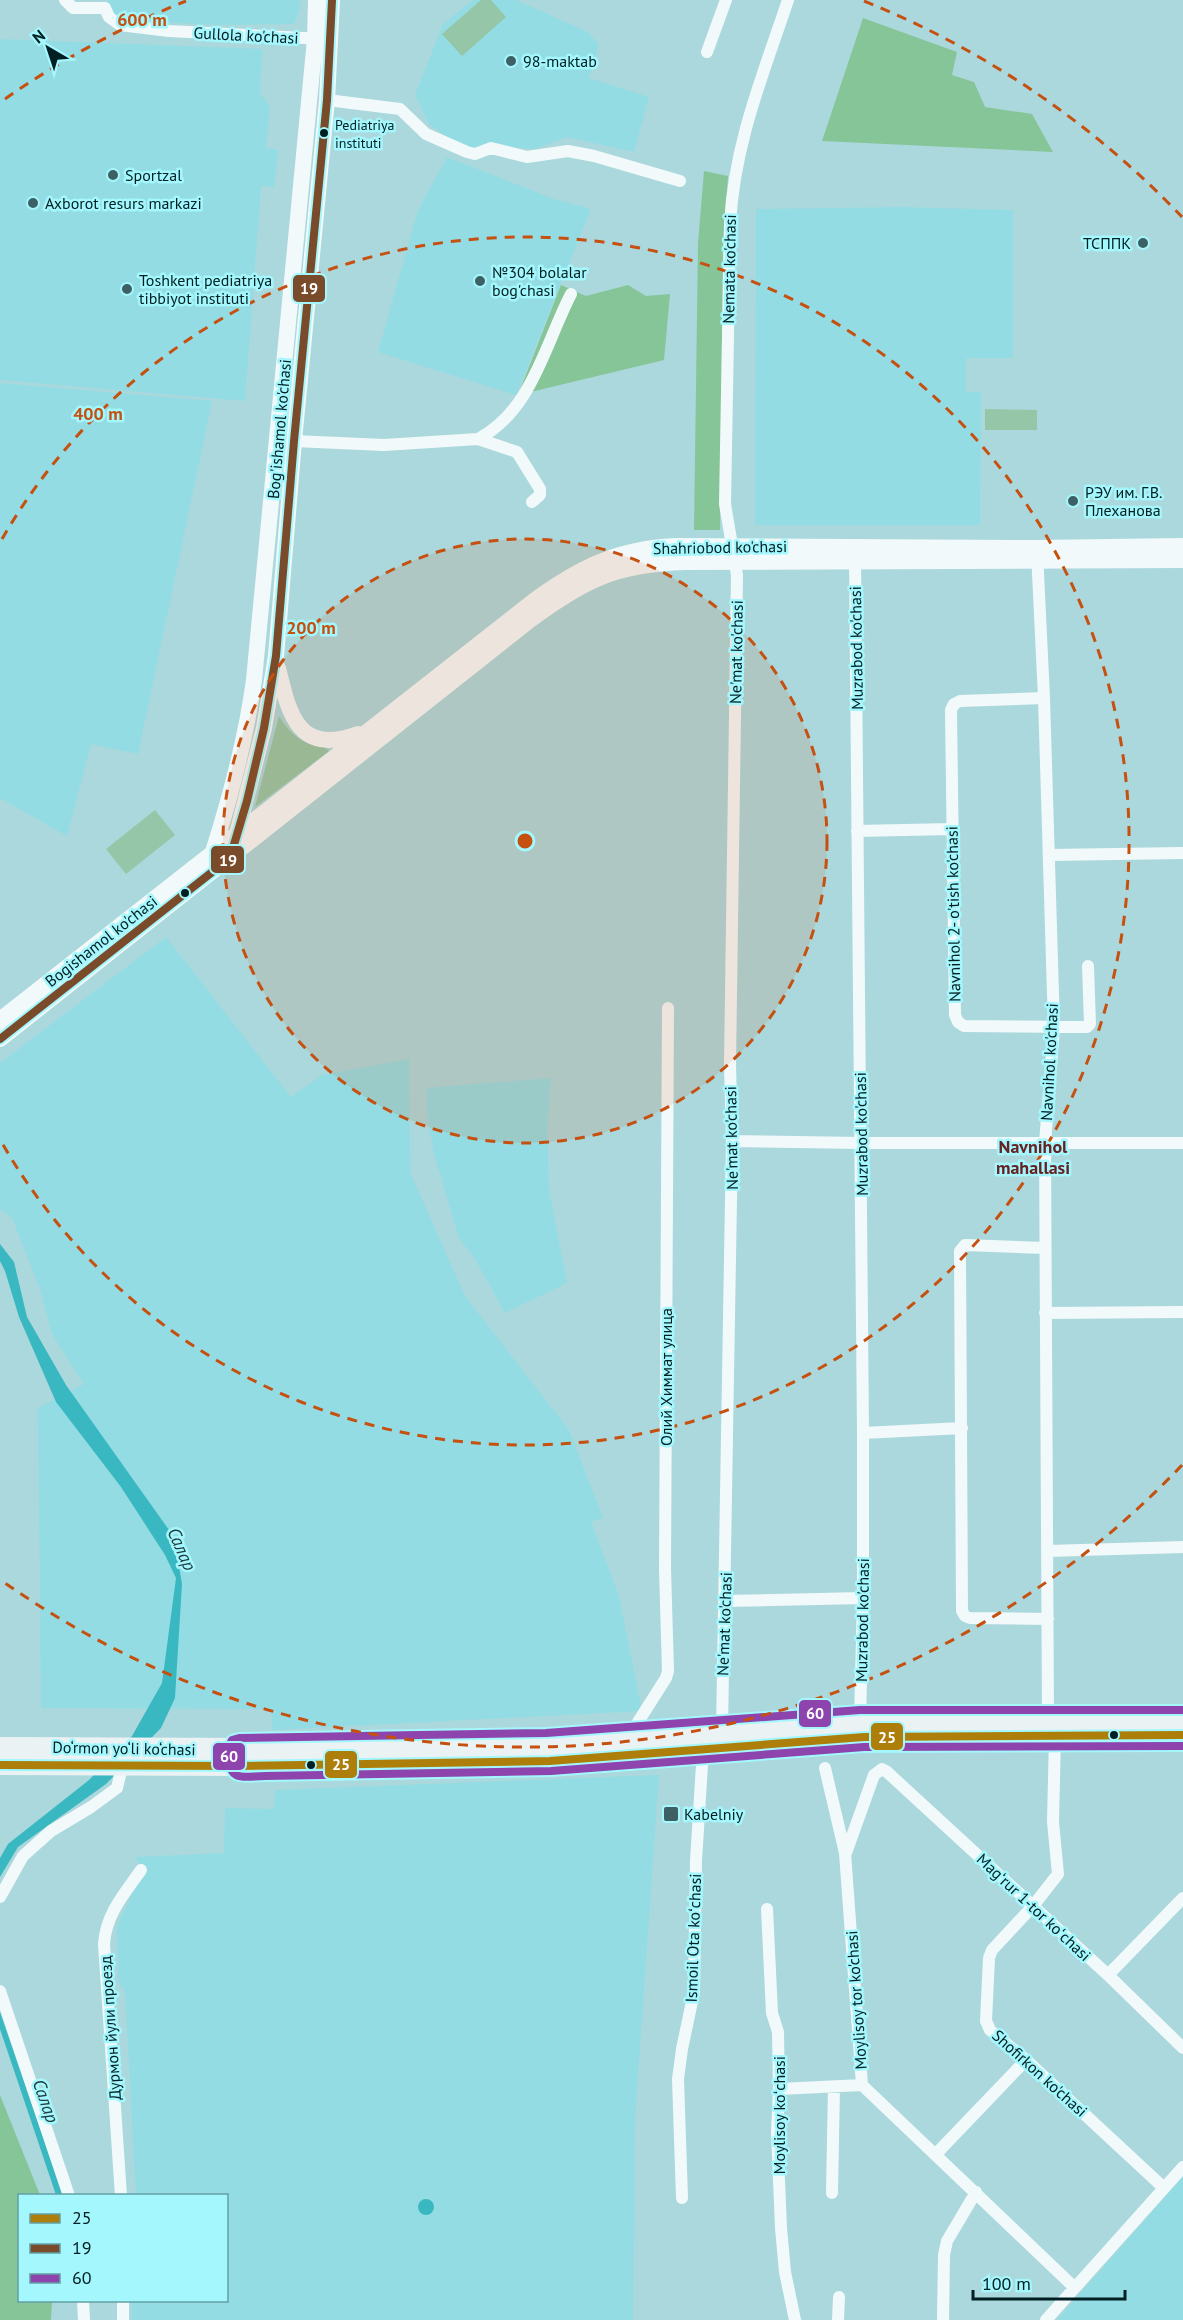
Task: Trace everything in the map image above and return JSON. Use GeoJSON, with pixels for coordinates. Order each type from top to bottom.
{"type":"FeatureCollection","features":[{"type":"Feature","properties":{"kind":"main road","name":"Bog'ishamol ko'chasi"},"geometry":{"type":"LineString","coordinates":[[300,285],[327,100],[316,0]]}},
{"type":"Feature","properties":{"kind":"main road","name":"Bog'ishamol ko'chasi"},"geometry":{"type":"LineString","coordinates":[[213,853],[229,802],[246,731],[255,680],[267,554],[295,342],[322,39],[332,0]]}},
{"type":"Feature","properties":{"kind":"main road","name":"Bog'ishamol ko'chasi"},"geometry":{"type":"LineString","coordinates":[[230,858],[264,728],[276,656],[294,441],[295,342]]}},
{"type":"Feature","properties":{"kind":"main road","name":"Shahriobod ko'chasi"},"geometry":{"type":"LineString","coordinates":[[230,858],[280,809],[372,727],[535,600],[593,564],[642,548],[675,546],[734,554]]}},
{"type":"Feature","properties":{"kind":"main road","name":"Shahriobod ko'chasi"},"geometry":{"type":"LineString","coordinates":[[1037,554],[1183,546]]}},
{"type":"Feature","properties":{"kind":"main road"},"geometry":{"type":"LineString","coordinates":[[267,554],[284,555]]}},
{"type":"Feature","properties":{"kind":"main road","name":"Shahriobod ko'chasi"},"geometry":{"type":"LineString","coordinates":[[213,853],[238,833],[280,809],[530,620],[581,585],[614,571],[642,564],[734,554],[1037,554],[1183,560]]}},
{"type":"Feature","properties":{"kind":"main road"},"geometry":{"type":"LineString","coordinates":[[276,656],[287,708],[304,731],[319,738],[335,741],[372,727]]}},
{"type":"Feature","properties":{"kind":"main road"},"geometry":{"type":"LineString","coordinates":[[213,853],[230,858]]}},
{"type":"Feature","properties":{"kind":"main road","name":"Bogishamol ko'chasi"},"geometry":{"type":"LineString","coordinates":[[0,1039],[213,853]]}},
{"type":"Feature","properties":{"kind":"main road","name":"Bogishamol ko'chasi"},"geometry":{"type":"LineString","coordinates":[[0,1020],[230,858]]}},
{"type":"Feature","properties":{"kind":"main road","name":"Do‘rmon yo‘li ko‘chasi"},"geometry":{"type":"LineString","coordinates":[[239,1757],[546,1743],[860,1720],[1136,1728],[1183,1735]]}},
{"type":"Feature","properties":{"kind":"main road","name":"Do‘rmon yo‘li ko‘chasi"},"geometry":{"type":"LineString","coordinates":[[1136,1728],[1183,1721]]}},
{"type":"Feature","properties":{"kind":"main road","name":"Do‘rmon yo‘li ko‘chasi"},"geometry":{"type":"LineString","coordinates":[[0,1765],[74,1757],[550,1761],[864,1737],[1052,1726]]}},
{"type":"Feature","properties":{"kind":"main road","name":"Do‘rmon yo‘li ko‘chasi"},"geometry":{"type":"LineString","coordinates":[[0,1747],[74,1757],[122,1767],[186,1757]]}},
{"type":"Feature","properties":{"kind":"street","name":"Gullola ko'chasi"},"geometry":{"type":"LineString","coordinates":[[64,0],[72,8],[105,8],[109,17],[120,24],[169,31],[322,39]]}},
{"type":"Feature","properties":{"kind":"street"},"geometry":{"type":"LineString","coordinates":[[707,52],[726,0]]}},
{"type":"Feature","properties":{"kind":"street","name":"Nemata ko'chasi"},"geometry":{"type":"LineString","coordinates":[[734,554],[725,504],[732,194],[744,132],[788,0]]}},
{"type":"Feature","properties":{"kind":"street"},"geometry":{"type":"LineString","coordinates":[[327,100],[400,109],[426,134],[467,152],[475,153],[491,148],[527,157],[568,152],[594,156],[680,181]]}},
{"type":"Feature","properties":{"kind":"street"},"geometry":{"type":"LineString","coordinates":[[478,439],[492,431],[514,409],[539,366],[571,294]]}},
{"type":"Feature","properties":{"kind":"street"},"geometry":{"type":"LineString","coordinates":[[294,441],[384,445],[478,439],[517,452],[540,489],[540,495],[532,502]]}},
{"type":"Feature","properties":{"kind":"street","name":"Ne'mat ko'chasi"},"geometry":{"type":"LineString","coordinates":[[722,1730],[732,1141],[730,1064],[737,575],[734,554]]}},
{"type":"Feature","properties":{"kind":"street","name":"Muzrabod ko'chasi"},"geometry":{"type":"LineString","coordinates":[[855,554],[863,1433],[860,1720]]}},
{"type":"Feature","properties":{"kind":"street","name":"Navnihol ko'chasi"},"geometry":{"type":"LineString","coordinates":[[1037,554],[1044,698],[1054,1027],[1045,1143],[1048,1619],[1052,1726]]}},
{"type":"Feature","properties":{"kind":"street","name":"Navnihol 2- o'tish ko'chasi"},"geometry":{"type":"LineString","coordinates":[[1044,698],[960,701],[954,704],[951,710],[955,1015],[958,1022],[964,1026],[1087,1027],[1090,1024],[1088,966]]}},
{"type":"Feature","properties":{"kind":"street"},"geometry":{"type":"LineString","coordinates":[[857,831],[951,829]]}},
{"type":"Feature","properties":{"kind":"street"},"geometry":{"type":"LineString","coordinates":[[1049,855],[1183,853]]}},
{"type":"Feature","properties":{"kind":"street","name":"Олий Химмат улица"},"geometry":{"type":"LineString","coordinates":[[635,1737],[638,1722],[666,1678],[668,1671],[665,1569],[668,1008]]}},
{"type":"Feature","properties":{"kind":"street"},"geometry":{"type":"LineString","coordinates":[[732,1141],[1183,1143]]}},
{"type":"Feature","properties":{"kind":"street"},"geometry":{"type":"LineString","coordinates":[[1045,1248],[965,1245],[960,1251],[962,1611],[970,1618],[1048,1619]]}},
{"type":"Feature","properties":{"kind":"street"},"geometry":{"type":"LineString","coordinates":[[1045,1313],[1183,1312]]}},
{"type":"Feature","properties":{"kind":"street"},"geometry":{"type":"LineString","coordinates":[[863,1433],[962,1428]]}},
{"type":"Feature","properties":{"kind":"street"},"geometry":{"type":"LineString","coordinates":[[1048,1551],[1183,1547]]}},
{"type":"Feature","properties":{"kind":"street"},"geometry":{"type":"LineString","coordinates":[[725,1600],[863,1598]]}},
{"type":"Feature","properties":{"kind":"street","name":"Shofirkon ko'chasi"},"geometry":{"type":"LineString","coordinates":[[1052,1726],[1053,1822],[1058,1874],[1033,1906],[992,1950],[986,2021],[990,2030],[1026,2060],[1164,2188]]}},
{"type":"Feature","properties":{"kind":"street","name":"Ismoil Ota koʻchasi"},"geometry":{"type":"LineString","coordinates":[[682,2198],[678,2079],[694,1992],[696,1861],[703,1749]]}},
{"type":"Feature","properties":{"kind":"street"},"geometry":{"type":"LineString","coordinates":[[0,1897],[23,1856],[51,1831],[117,1788],[122,1767]]}},
{"type":"Feature","properties":{"kind":"street","name":"Moylisoy tor ko'chasi"},"geometry":{"type":"LineString","coordinates":[[825,1768],[845,1853],[862,2085],[1074,2287]]}},
{"type":"Feature","properties":{"kind":"street","name":"Magʻrur 1-tor koʻchasi"},"geometry":{"type":"LineString","coordinates":[[845,1853],[874,1775],[882,1770],[886,1771],[1108,1975],[1183,2048]]}},
{"type":"Feature","properties":{"kind":"street","name":"Дурмон йули проезд"},"geometry":{"type":"LineString","coordinates":[[122,2194],[104,1944],[106,1925],[110,1916],[141,1870]]}},
{"type":"Feature","properties":{"kind":"street"},"geometry":{"type":"LineString","coordinates":[[1108,1975],[1183,1898]]}},
{"type":"Feature","properties":{"kind":"street","name":"Moylisoy koʻchasi"},"geometry":{"type":"LineString","coordinates":[[767,1909],[772,2013],[778,2032],[780,2089],[777,2132],[781,2228],[785,2272],[795,2320]]}},
{"type":"Feature","properties":{"kind":"street"},"geometry":{"type":"LineString","coordinates":[[0,1990],[68,2194]]}},
{"type":"Feature","properties":{"kind":"street"},"geometry":{"type":"LineString","coordinates":[[936,2154],[1026,2060]]}},
{"type":"Feature","properties":{"kind":"street"},"geometry":{"type":"LineString","coordinates":[[780,2089],[862,2085]]}},
{"type":"Feature","properties":{"kind":"street"},"geometry":{"type":"LineString","coordinates":[[832,2193],[834,2087]]}},
{"type":"Feature","properties":{"kind":"street"},"geometry":{"type":"LineString","coordinates":[[1046,2320],[1183,2168]]}},
{"type":"Feature","properties":{"kind":"street"},"geometry":{"type":"LineString","coordinates":[[943,2320],[944,2255],[947,2241],[976,2192]]}},
{"type":"Feature","properties":{"kind":"street"},"geometry":{"type":"LineString","coordinates":[[838,2320],[839,2297]]}},
{"type":"Feature","properties":{"kind":"street"},"geometry":{"type":"LineString","coordinates":[[83,2302],[84,2320]]}},
{"type":"Feature","properties":{"kind":"street"},"geometry":{"type":"LineString","coordinates":[[123,2302],[123,2320]]}},
{"type":"Feature","properties":{"kind":"shaded area"},"geometry":{"type":"Polygon","coordinates":[[[108,0],[299,0],[300,9],[294,24],[221,25],[134,21],[109,13],[108,0]]]}},
{"type":"Feature","properties":{"kind":"shaded area","name":"98-maktab"},"geometry":{"type":"Polygon","coordinates":[[[473,0],[516,0],[588,32],[599,45],[589,78],[649,97],[634,152],[567,137],[534,149],[501,146],[463,149],[429,124],[415,95],[443,24],[473,0]]]}},
{"type":"Feature","properties":{"kind":"shaded area","name":"Toshkent pediatriya tibbiyot instituti"},"geometry":{"type":"Polygon","coordinates":[[[0,39],[262,49],[260,94],[270,106],[266,148],[278,150],[274,187],[261,186],[245,401],[0,380],[0,39]]]}},
{"type":"Feature","properties":{"kind":"shaded area","name":"№304 bolalar bog'chasi"},"geometry":{"type":"Polygon","coordinates":[[[447,157],[554,199],[591,209],[516,395],[378,352],[418,210],[447,157]]]}},
{"type":"Feature","properties":{"kind":"shaded area"},"geometry":{"type":"Polygon","coordinates":[[[902,207],[1013,210],[1013,358],[966,358],[966,392],[981,392],[980,525],[755,525],[756,209],[902,207]]]}},
{"type":"Feature","properties":{"kind":"shaded area"},"geometry":{"type":"Polygon","coordinates":[[[0,383],[212,401],[138,754],[91,744],[67,836],[0,798],[0,383]]]}},
{"type":"Feature","properties":{"kind":"shaded area"},"geometry":{"type":"Polygon","coordinates":[[[166,937],[291,1097],[322,1075],[409,1059],[410,1172],[465,1296],[569,1430],[603,1518],[591,1522],[619,1596],[642,1711],[272,1730],[272,1709],[41,1708],[38,1408],[84,1384],[52,1334],[40,1289],[12,1218],[0,1209],[0,1063],[166,937]]]}},
{"type":"Feature","properties":{"kind":"shaded area"},"geometry":{"type":"Polygon","coordinates":[[[551,1078],[547,1128],[549,1190],[567,1283],[505,1313],[476,1261],[459,1238],[434,1154],[428,1120],[426,1088],[551,1078]]]}},
{"type":"Feature","properties":{"kind":"shaded area","name":"Салар"},"geometry":{"type":"Polygon","coordinates":[[[0,1244],[14,1262],[27,1317],[66,1385],[174,1537],[182,1584],[175,1698],[161,1728],[106,1784],[18,1847],[0,1877],[0,1858],[8,1844],[89,1780],[132,1736],[162,1683],[176,1578],[165,1555],[121,1487],[56,1402],[19,1317],[0,1261],[0,1244]]]}},
{"type":"Feature","properties":{"kind":"shaded area"},"geometry":{"type":"Polygon","coordinates":[[[659,1775],[635,2119],[633,2320],[132,2320],[132,2302],[228,2302],[228,2194],[136,2194],[125,1991],[118,1981],[117,1926],[143,1871],[135,1857],[224,1853],[225,1808],[274,1809],[275,1790],[659,1775]]]}},
{"type":"Feature","properties":{"kind":"shaded area","name":"Салар"},"geometry":{"type":"Polygon","coordinates":[[[0,2012],[63,2194],[56,2194],[0,2029],[0,2012]]]}},
{"type":"Feature","properties":{"kind":"shaded area"},"geometry":{"type":"Polygon","coordinates":[[[1183,2176],[1183,2320],[1057,2320],[1164,2198],[1183,2176]]]}},
{"type":"Feature","properties":{"kind":"shaded area"},"geometry":{"type":"Polygon","coordinates":[[[426,2199],[432,2201],[434,2207],[432,2213],[426,2215],[420,2213],[418,2207],[420,2201],[426,2199]]]}},
{"type":"Feature","properties":{"kind":"green space"},"geometry":{"type":"Polygon","coordinates":[[[481,0],[491,0],[506,17],[462,56],[442,34],[481,0]]]}},
{"type":"Feature","properties":{"kind":"green space"},"geometry":{"type":"Polygon","coordinates":[[[863,18],[957,52],[952,75],[974,82],[985,107],[1032,114],[1053,152],[822,141],[863,18]]]}},
{"type":"Feature","properties":{"kind":"green space"},"geometry":{"type":"Polygon","coordinates":[[[704,171],[728,176],[723,243],[720,530],[694,530],[698,243],[704,171]]]}},
{"type":"Feature","properties":{"kind":"green space"},"geometry":{"type":"Polygon","coordinates":[[[561,285],[586,296],[628,285],[646,296],[670,294],[664,360],[518,395],[561,285]]]}},
{"type":"Feature","properties":{"kind":"green space"},"geometry":{"type":"Polygon","coordinates":[[[985,409],[1037,410],[1037,430],[985,430],[985,409]]]}},
{"type":"Feature","properties":{"kind":"green space"},"geometry":{"type":"Polygon","coordinates":[[[279,716],[298,738],[329,751],[255,807],[279,716]]]}},
{"type":"Feature","properties":{"kind":"green space"},"geometry":{"type":"Polygon","coordinates":[[[155,810],[175,835],[126,874],[106,849],[155,810]]]}},
{"type":"Feature","properties":{"kind":"green space"},"geometry":{"type":"Polygon","coordinates":[[[0,2095],[40,2194],[18,2194],[18,2302],[52,2302],[51,2320],[0,2320],[0,2095]]]}},
{"type":"Feature","properties":{"kind":"transit line","name":"19"},"geometry":{"type":"LineString","coordinates":[[0,1039],[230,858],[247,801],[264,728],[276,656],[327,100],[332,0]]}},
{"type":"Feature","properties":{"kind":"transit line","name":"60"},"geometry":{"type":"LineString","coordinates":[[1183,1710],[860,1710],[546,1733],[239,1738],[232,1740],[229,1754],[232,1772],[240,1777],[246,1777],[551,1771],[864,1747],[1183,1746]]}},
{"type":"Feature","properties":{"kind":"transit line","name":"25"},"geometry":{"type":"LineString","coordinates":[[0,1765],[240,1766],[550,1761],[864,1737],[1183,1735]]}},
{"type":"Feature","properties":{"kind":"place","name":"98-maktab"},"geometry":{"type":"Point","coordinates":[511,61]}},
{"type":"Feature","properties":{"kind":"place","name":"Pediatriya instituti"},"geometry":{"type":"Point","coordinates":[324,133]}},
{"type":"Feature","properties":{"kind":"place","name":"Sportzal"},"geometry":{"type":"Point","coordinates":[113,175]}},
{"type":"Feature","properties":{"kind":"place","name":"Axborot resurs markazi"},"geometry":{"type":"Point","coordinates":[33,203]}},
{"type":"Feature","properties":{"kind":"place","name":"ТСППК"},"geometry":{"type":"Point","coordinates":[1143,243]}},
{"type":"Feature","properties":{"kind":"place","name":"№304 bolalar bog'chasi"},"geometry":{"type":"Point","coordinates":[480,281]}},
{"type":"Feature","properties":{"kind":"place","name":"Toshkent pediatriya tibbiyot instituti"},"geometry":{"type":"Point","coordinates":[127,289]}},
{"type":"Feature","properties":{"kind":"place","name":"РЭУ им. Г.В. Плеханова"},"geometry":{"type":"Point","coordinates":[1073,501]}},
{"type":"Feature","properties":{"kind":"place","name":"Kabelniy"},"geometry":{"type":"Point","coordinates":[671,1814]}},
{"type":"Feature","properties":{"kind":"district","name":"Navnihol mahallasi"},"geometry":{"type":"Point","coordinates":[1033,1156]}}]}
